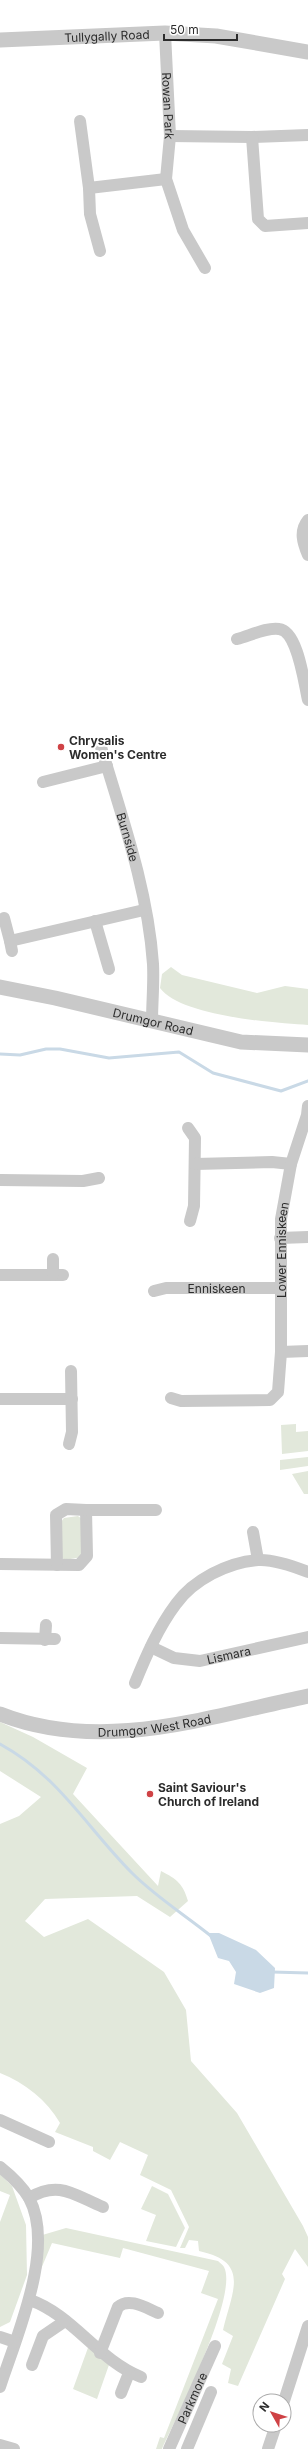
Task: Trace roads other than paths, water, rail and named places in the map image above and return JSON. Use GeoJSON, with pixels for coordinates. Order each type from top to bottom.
{"type":"FeatureCollection","features":[{"type":"Feature","properties":{"kind":"street","name":"Tullygally Road"},"geometry":{"type":"LineString","coordinates":[[0,40],[165,33],[216,36],[308,52]]}},
{"type":"Feature","properties":{"kind":"street","name":"Rowan Park"},"geometry":{"type":"LineString","coordinates":[[165,33],[170,136],[166,179],[183,230],[205,268]]}},
{"type":"Feature","properties":{"kind":"street"},"geometry":{"type":"LineString","coordinates":[[80,122],[90,214],[100,251]]}},
{"type":"Feature","properties":{"kind":"street"},"geometry":{"type":"LineString","coordinates":[[170,136],[252,137],[308,135]]}},
{"type":"Feature","properties":{"kind":"street"},"geometry":{"type":"LineString","coordinates":[[252,137],[258,219],[265,226],[308,223]]}},
{"type":"Feature","properties":{"kind":"street"},"geometry":{"type":"LineString","coordinates":[[88,188],[166,179]]}},
{"type":"Feature","properties":{"kind":"street"},"geometry":{"type":"LineString","coordinates":[[308,520],[303,527],[302,534],[308,555]]}},
{"type":"Feature","properties":{"kind":"street"},"geometry":{"type":"LineString","coordinates":[[237,639],[277,628],[287,632],[295,643],[308,700]]}},
{"type":"Feature","properties":{"kind":"street","name":"Burnside"},"geometry":{"type":"LineString","coordinates":[[101,747],[132,852],[144,910],[153,965],[152,1022]]}},
{"type":"Feature","properties":{"kind":"street"},"geometry":{"type":"LineString","coordinates":[[43,782],[107,766]]}},
{"type":"Feature","properties":{"kind":"street"},"geometry":{"type":"LineString","coordinates":[[4,918],[11,946],[95,921],[144,910]]}},
{"type":"Feature","properties":{"kind":"street"},"geometry":{"type":"LineString","coordinates":[[95,921],[109,969]]}},
{"type":"Feature","properties":{"kind":"street","name":"Drumgor Road"},"geometry":{"type":"LineString","coordinates":[[0,987],[55,998],[241,1042],[308,1045]]}},
{"type":"Feature","properties":{"kind":"street","name":"Lower Enniskeen"},"geometry":{"type":"LineString","coordinates":[[171,1398],[181,1401],[270,1400],[277,1402],[280,1386],[281,1352],[281,1219],[291,1164],[308,1112]]}},
{"type":"Feature","properties":{"kind":"street"},"geometry":{"type":"LineString","coordinates":[[188,1128],[195,1138],[194,1206],[190,1221]]}},
{"type":"Feature","properties":{"kind":"street"},"geometry":{"type":"LineString","coordinates":[[195,1164],[272,1162],[291,1164]]}},
{"type":"Feature","properties":{"kind":"street"},"geometry":{"type":"LineString","coordinates":[[0,1180],[84,1181],[98,1178]]}},
{"type":"Feature","properties":{"kind":"street"},"geometry":{"type":"LineString","coordinates":[[280,1238],[308,1238]]}},
{"type":"Feature","properties":{"kind":"street"},"geometry":{"type":"LineString","coordinates":[[0,1275],[58,1275],[53,1259]]}},
{"type":"Feature","properties":{"kind":"street","name":"Enniskeen"},"geometry":{"type":"LineString","coordinates":[[154,1291],[166,1288],[280,1288]]}},
{"type":"Feature","properties":{"kind":"street"},"geometry":{"type":"LineString","coordinates":[[281,1352],[308,1351]]}},
{"type":"Feature","properties":{"kind":"street"},"geometry":{"type":"LineString","coordinates":[[69,1444],[72,1432],[71,1371]]}},
{"type":"Feature","properties":{"kind":"street"},"geometry":{"type":"LineString","coordinates":[[0,1399],[72,1399]]}},
{"type":"Feature","properties":{"kind":"street"},"geometry":{"type":"LineString","coordinates":[[57,1565],[56,1515],[66,1509],[156,1510]]}},
{"type":"Feature","properties":{"kind":"street"},"geometry":{"type":"LineString","coordinates":[[0,1564],[79,1565],[87,1556],[86,1510]]}},
{"type":"Feature","properties":{"kind":"street"},"geometry":{"type":"LineString","coordinates":[[253,1532],[258,1560]]}},
{"type":"Feature","properties":{"kind":"street"},"geometry":{"type":"LineString","coordinates":[[134,1683],[151,1647],[177,1603],[191,1588],[213,1573],[240,1563],[258,1560],[277,1562],[308,1572]]}},
{"type":"Feature","properties":{"kind":"street"},"geometry":{"type":"LineString","coordinates":[[0,1638],[50,1639],[46,1625]]}},
{"type":"Feature","properties":{"kind":"street","name":"Lismara"},"geometry":{"type":"LineString","coordinates":[[151,1647],[174,1658],[200,1661],[308,1637]]}},
{"type":"Feature","properties":{"kind":"street","name":"Drumgor West Road"},"geometry":{"type":"LineString","coordinates":[[0,1714],[31,1724],[52,1728],[101,1733],[124,1732],[159,1728],[308,1696]]}},
{"type":"Feature","properties":{"kind":"street"},"geometry":{"type":"LineString","coordinates":[[0,2120],[48,2142]]}},
{"type":"Feature","properties":{"kind":"street"},"geometry":{"type":"LineString","coordinates":[[0,2167],[11,2176],[29,2198],[36,2222],[38,2243],[30,2300],[0,2387]]}},
{"type":"Feature","properties":{"kind":"street"},"geometry":{"type":"LineString","coordinates":[[29,2198],[46,2190],[61,2189],[103,2207]]}},
{"type":"Feature","properties":{"kind":"street"},"geometry":{"type":"LineString","coordinates":[[30,2300],[46,2306],[100,2353],[129,2373],[141,2377]]}},
{"type":"Feature","properties":{"kind":"street"},"geometry":{"type":"LineString","coordinates":[[100,2353],[118,2307],[121,2304],[133,2303],[158,2313]]}},
{"type":"Feature","properties":{"kind":"street"},"geometry":{"type":"LineString","coordinates":[[32,2365],[44,2336],[65,2321]]}},
{"type":"Feature","properties":{"kind":"street"},"geometry":{"type":"LineString","coordinates":[[287,2393],[305,2348],[308,2326]]}},
{"type":"Feature","properties":{"kind":"street"},"geometry":{"type":"LineString","coordinates":[[0,2337],[15,2342]]}},
{"type":"Feature","properties":{"kind":"street","name":"Parkmore"},"geometry":{"type":"LineString","coordinates":[[169,2449],[215,2346]]}},
{"type":"Feature","properties":{"kind":"street"},"geometry":{"type":"LineString","coordinates":[[121,2393],[129,2373]]}},
{"type":"Feature","properties":{"kind":"street"},"geometry":{"type":"LineString","coordinates":[[187,2449],[211,2392]]}},
{"type":"Feature","properties":{"kind":"street"},"geometry":{"type":"LineString","coordinates":[[268,2449],[273,2433]]}},
{"type":"Feature","properties":{"kind":"street"},"geometry":{"type":"LineString","coordinates":[[0,2445],[14,2449]]}},
{"type":"Feature","properties":{"kind":"water"},"geometry":{"type":"Polygon","coordinates":[[[208,1933],[219,1933],[256,1950],[275,1968],[274,1988],[260,1993],[234,1984],[236,1972],[229,1961],[218,1958],[208,1933]]]}},
{"type":"Feature","properties":{"kind":"waterway"},"geometry":{"type":"LineString","coordinates":[[0,1054],[20,1055],[46,1049],[60,1049],[109,1058],[179,1052],[213,1073],[281,1091],[308,1081]]}},
{"type":"Feature","properties":{"kind":"waterway"},"geometry":{"type":"LineString","coordinates":[[0,1744],[21,1757],[56,1787],[116,1856],[141,1882],[211,1936]]}},
{"type":"Feature","properties":{"kind":"waterway"},"geometry":{"type":"LineString","coordinates":[[272,1972],[308,1973]]}},
{"type":"Feature","properties":{"kind":"place","name":"Chrysalis Women's Centre"},"geometry":{"type":"Point","coordinates":[61,747]}},
{"type":"Feature","properties":{"kind":"place","name":"Saint Saviour's Church of Ireland"},"geometry":{"type":"Point","coordinates":[150,1794]}}]}
